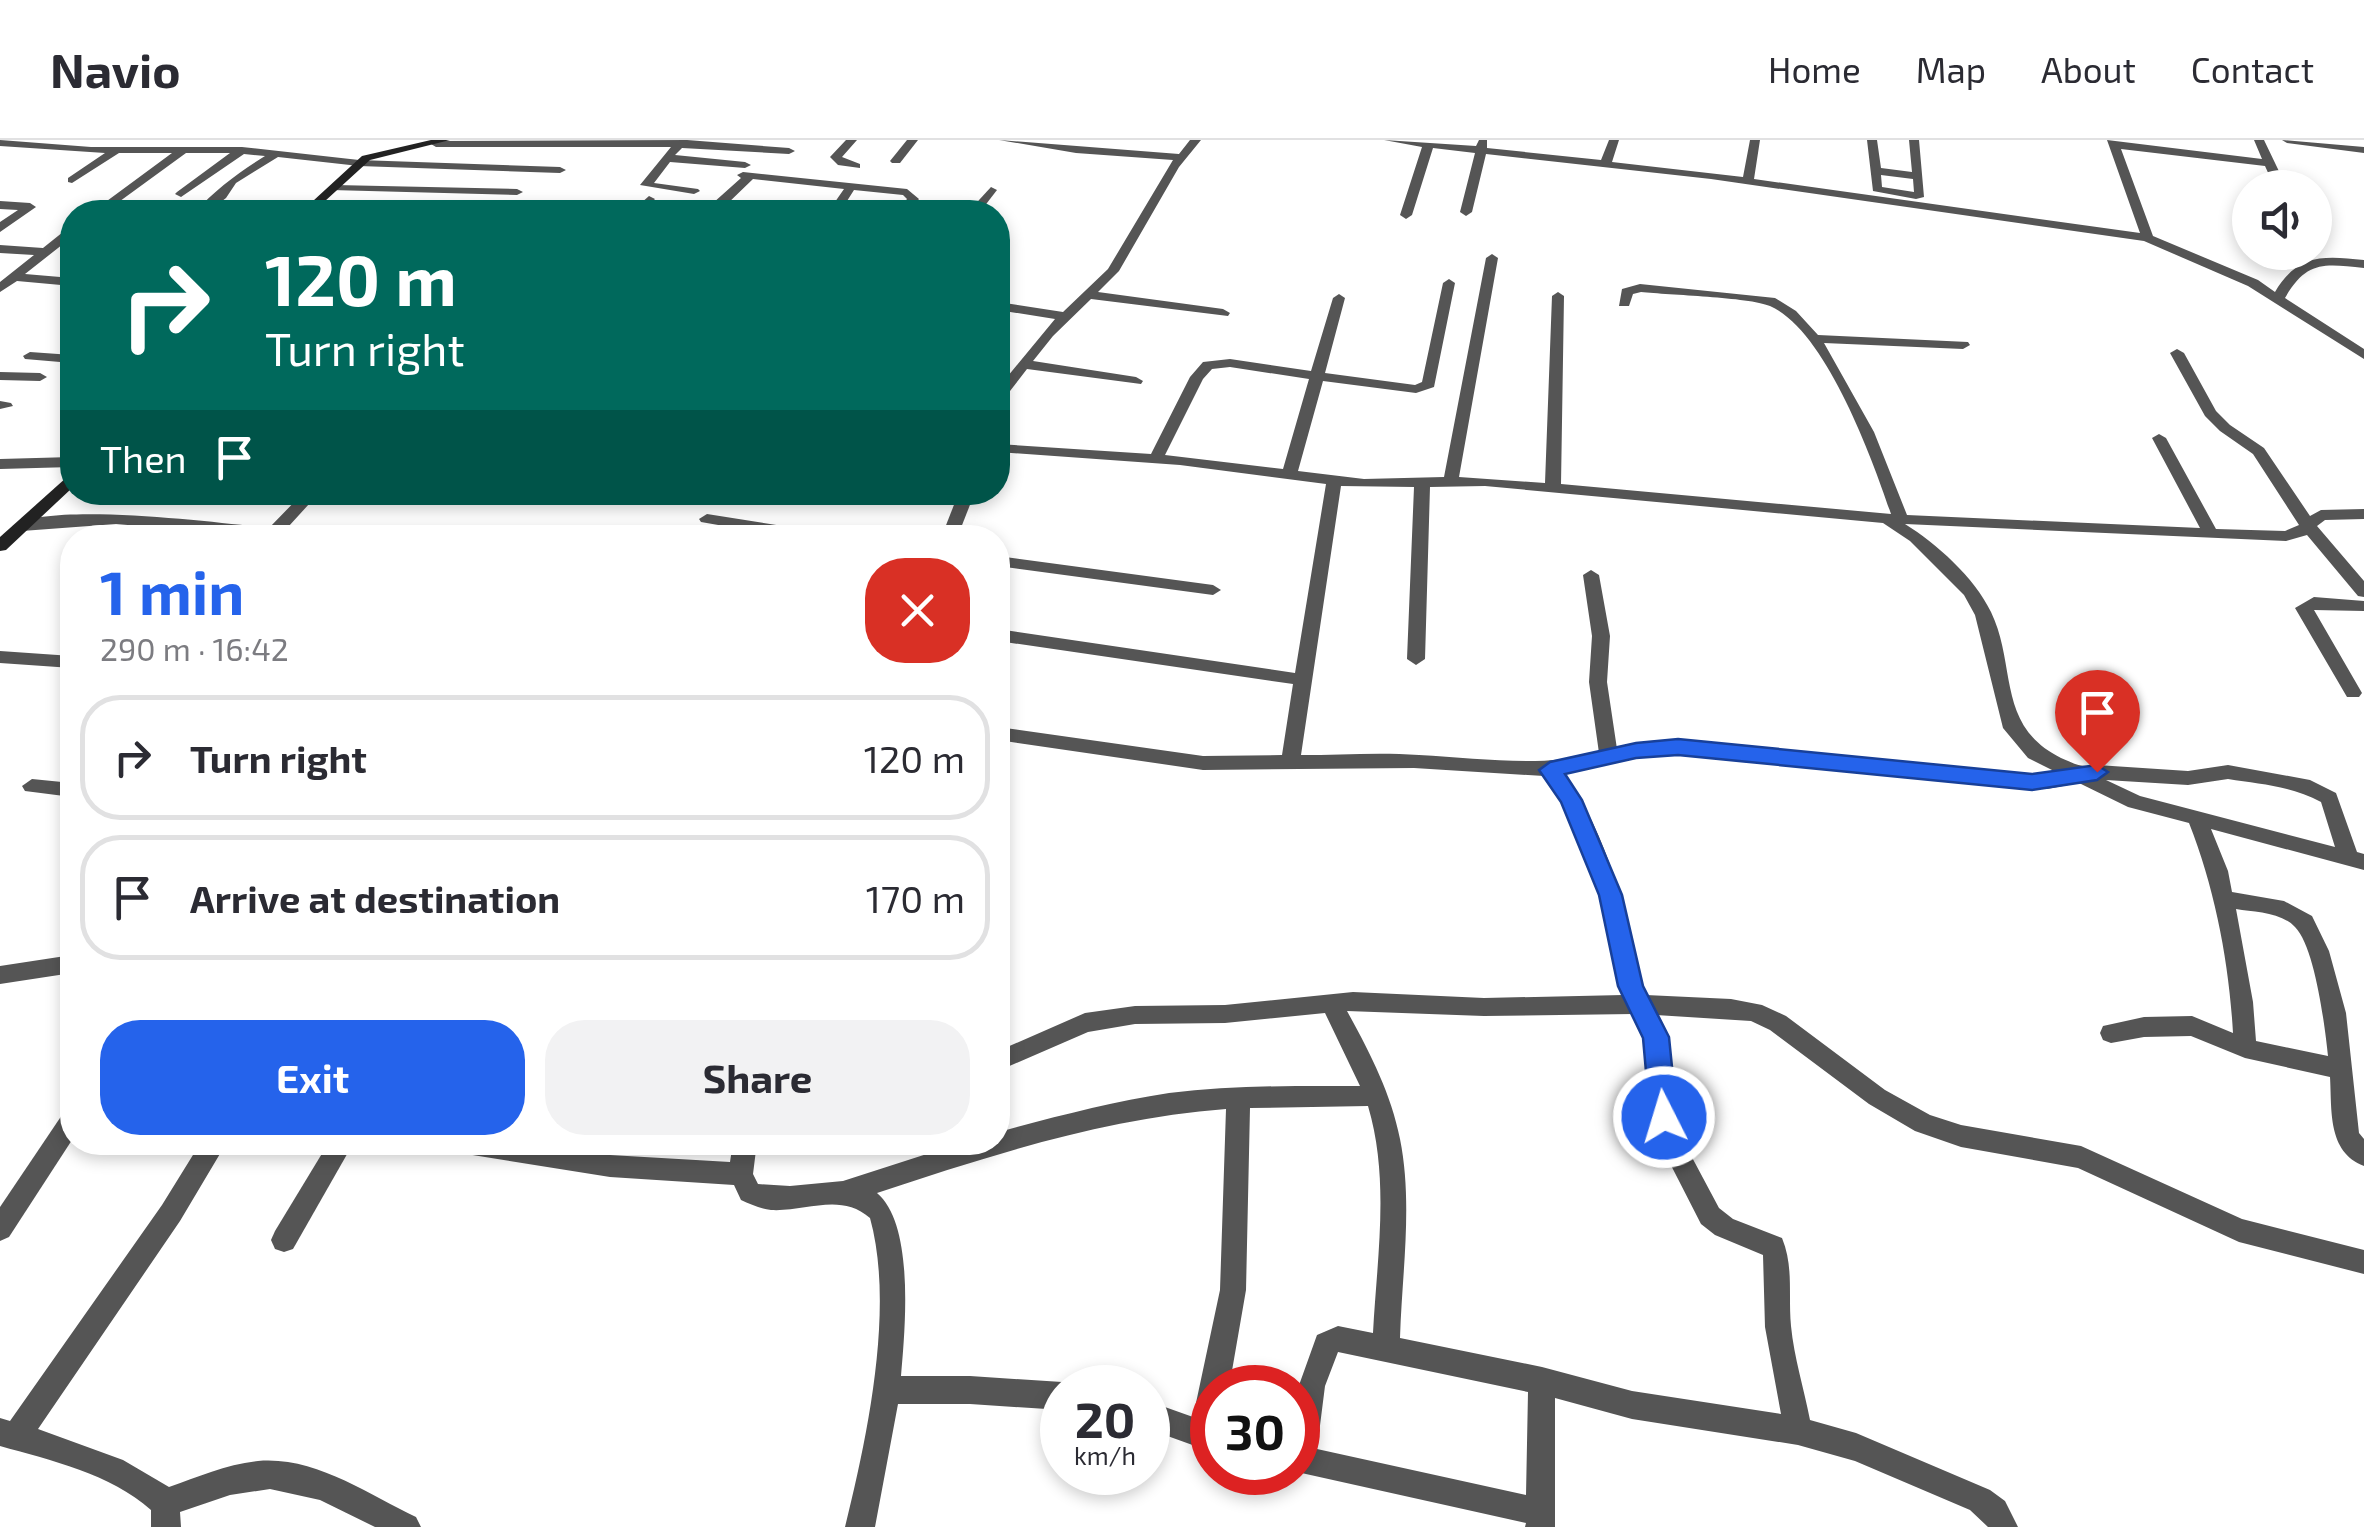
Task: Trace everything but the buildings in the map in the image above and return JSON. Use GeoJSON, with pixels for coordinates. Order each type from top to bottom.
{"type":"FeatureCollection","features":[{"type":"Feature","properties":{"kind":"street"},"geometry":{"type":"LineString","coordinates":[[852,140],[836,158],[856,166]]}},
{"type":"Feature","properties":{"kind":"street"},"geometry":{"type":"LineString","coordinates":[[896,160],[913,140]]}},
{"type":"Feature","properties":{"kind":"street"},"geometry":{"type":"LineString","coordinates":[[1004,140],[1102,146],[1180,158]]}},
{"type":"Feature","properties":{"kind":"street"},"geometry":{"type":"LineString","coordinates":[[1010,380],[1064,316],[1113,270],[1180,158],[1196,140]]}},
{"type":"Feature","properties":{"kind":"street"},"geometry":{"type":"LineString","coordinates":[[1389,140],[1428,146],[1482,146],[1550,158],[1897,197],[2146,238],[2280,297],[2364,355]]}},
{"type":"Feature","properties":{"kind":"street"},"geometry":{"type":"LineString","coordinates":[[1550,158],[1555,140]]}},
{"type":"Feature","properties":{"kind":"street"},"geometry":{"type":"LineString","coordinates":[[1606,163],[1614,140]]}},
{"type":"Feature","properties":{"kind":"street"},"geometry":{"type":"LineString","coordinates":[[1748,181],[1756,140]]}},
{"type":"Feature","properties":{"kind":"street"},"geometry":{"type":"LineString","coordinates":[[1872,140],[1877,188],[1897,197],[1920,195],[1914,140]]}},
{"type":"Feature","properties":{"kind":"street"},"geometry":{"type":"LineString","coordinates":[[2260,140],[2273,170]]}},
{"type":"Feature","properties":{"kind":"street"},"geometry":{"type":"LineString","coordinates":[[2287,140],[2364,150]]}},
{"type":"Feature","properties":{"kind":"street"},"geometry":{"type":"LineString","coordinates":[[322,200],[359,163],[390,150],[440,142],[680,142],[788,150]]}},
{"type":"Feature","properties":{"kind":"street"},"geometry":{"type":"LineString","coordinates":[[680,142],[646,185],[694,192]]}},
{"type":"Feature","properties":{"kind":"street"},"geometry":{"type":"LineString","coordinates":[[2146,238],[2144,223],[2112,142],[2270,164]]}},
{"type":"Feature","properties":{"kind":"street"},"geometry":{"type":"LineString","coordinates":[[0,143],[117,150],[159,145],[359,163],[560,170]]}},
{"type":"Feature","properties":{"kind":"street"},"geometry":{"type":"LineString","coordinates":[[0,154],[16,144]]}},
{"type":"Feature","properties":{"kind":"street"},"geometry":{"type":"LineString","coordinates":[[1406,216],[1428,146]]}},
{"type":"Feature","properties":{"kind":"street"},"geometry":{"type":"LineString","coordinates":[[1466,212],[1482,146]]}},
{"type":"Feature","properties":{"kind":"street"},"geometry":{"type":"LineString","coordinates":[[115,200],[185,149]]}},
{"type":"Feature","properties":{"kind":"street"},"geometry":{"type":"LineString","coordinates":[[72,180],[117,150]]}},
{"type":"Feature","properties":{"kind":"street"},"geometry":{"type":"LineString","coordinates":[[181,194],[242,150]]}},
{"type":"Feature","properties":{"kind":"street"},"geometry":{"type":"LineString","coordinates":[[217,200],[232,181],[277,153]]}},
{"type":"Feature","properties":{"kind":"street"},"geometry":{"type":"LineString","coordinates":[[666,158],[913,195],[910,200]]}},
{"type":"Feature","properties":{"kind":"street"},"geometry":{"type":"LineString","coordinates":[[1875,171],[1918,176]]}},
{"type":"Feature","properties":{"kind":"street"},"geometry":{"type":"LineString","coordinates":[[722,200],[746,172]]}},
{"type":"Feature","properties":{"kind":"street"},"geometry":{"type":"LineString","coordinates":[[842,200],[852,185]]}},
{"type":"Feature","properties":{"kind":"street"},"geometry":{"type":"LineString","coordinates":[[335,188],[517,192]]}},
{"type":"Feature","properties":{"kind":"street"},"geometry":{"type":"LineString","coordinates":[[983,200],[991,190]]}},
{"type":"Feature","properties":{"kind":"street"},"geometry":{"type":"LineString","coordinates":[[0,205],[30,206],[0,228]]}},
{"type":"Feature","properties":{"kind":"street"},"geometry":{"type":"LineString","coordinates":[[0,288],[60,240]]}},
{"type":"Feature","properties":{"kind":"street"},"geometry":{"type":"LineString","coordinates":[[0,249],[43,252]]}},
{"type":"Feature","properties":{"kind":"street"},"geometry":{"type":"LineString","coordinates":[[1451,481],[1492,258]]}},
{"type":"Feature","properties":{"kind":"street"},"geometry":{"type":"LineString","coordinates":[[2332,261],[2364,264]]}},
{"type":"Feature","properties":{"kind":"street"},"geometry":{"type":"LineString","coordinates":[[2280,297],[2295,270]]}},
{"type":"Feature","properties":{"kind":"street"},"geometry":{"type":"LineString","coordinates":[[13,277],[60,281]]}},
{"type":"Feature","properties":{"kind":"street"},"geometry":{"type":"LineString","coordinates":[[1156,458],[1197,377],[1208,364],[1230,363],[1403,388],[1425,387],[1430,384],[1449,283]]}},
{"type":"Feature","properties":{"kind":"street"},"geometry":{"type":"LineString","coordinates":[[1624,303],[1627,292],[1640,288],[1770,301],[1788,310],[1814,339],[1866,428],[1901,520]]}},
{"type":"Feature","properties":{"kind":"street"},"geometry":{"type":"LineString","coordinates":[[1089,295],[1223,313]]}},
{"type":"Feature","properties":{"kind":"street"},"geometry":{"type":"LineString","coordinates":[[1553,486],[1558,296]]}},
{"type":"Feature","properties":{"kind":"street"},"geometry":{"type":"LineString","coordinates":[[1289,474],[1339,298]]}},
{"type":"Feature","properties":{"kind":"street"},"geometry":{"type":"LineString","coordinates":[[1010,308],[1064,316]]}},
{"type":"Feature","properties":{"kind":"street"},"geometry":{"type":"LineString","coordinates":[[1814,339],[1963,344]]}},
{"type":"Feature","properties":{"kind":"street"},"geometry":{"type":"LineString","coordinates":[[2177,353],[2210,413],[2258,450],[2308,526],[2364,592]]}},
{"type":"Feature","properties":{"kind":"street"},"geometry":{"type":"LineString","coordinates":[[30,356],[60,359]]}},
{"type":"Feature","properties":{"kind":"street"},"geometry":{"type":"LineString","coordinates":[[1010,367],[1136,381]]}},
{"type":"Feature","properties":{"kind":"street"},"geometry":{"type":"LineString","coordinates":[[0,376],[40,377]]}},
{"type":"Feature","properties":{"kind":"street"},"geometry":{"type":"LineString","coordinates":[[2159,438],[2210,532]]}},
{"type":"Feature","properties":{"kind":"street"},"geometry":{"type":"LineString","coordinates":[[1010,449],[1156,458],[1334,481],[1553,486],[1682,502],[2057,530],[2286,536],[2300,532],[2321,516],[2364,514]]}},
{"type":"Feature","properties":{"kind":"street"},"geometry":{"type":"LineString","coordinates":[[0,464],[60,462]]}},
{"type":"Feature","properties":{"kind":"street"},"geometry":{"type":"LineString","coordinates":[[1290,762],[1334,481]]}},
{"type":"Feature","properties":{"kind":"street"},"geometry":{"type":"LineString","coordinates":[[1416,659],[1422,482]]}},
{"type":"Feature","properties":{"kind":"street"},"geometry":{"type":"LineString","coordinates":[[0,546],[60,491]]}},
{"type":"Feature","properties":{"kind":"street"},"geometry":{"type":"LineString","coordinates":[[281,525],[300,505]]}},
{"type":"Feature","properties":{"kind":"street"},"geometry":{"type":"LineString","coordinates":[[22,526],[63,519],[118,518],[177,525]]}},
{"type":"Feature","properties":{"kind":"street"},"geometry":{"type":"LineString","coordinates":[[1880,518],[1908,532],[1963,581],[1984,615],[2012,728],[2035,753],[2075,776],[2135,802],[2356,860]]}},
{"type":"Feature","properties":{"kind":"street"},"geometry":{"type":"LineString","coordinates":[[706,519],[744,525]]}},
{"type":"Feature","properties":{"kind":"street"},"geometry":{"type":"LineString","coordinates":[[1010,563],[1213,590]]}},
{"type":"Feature","properties":{"kind":"street"},"geometry":{"type":"LineString","coordinates":[[1591,575],[1601,636],[1598,682],[1609,758]]}},
{"type":"Feature","properties":{"kind":"street"},"geometry":{"type":"LineString","coordinates":[[2353,694],[2304,608],[2314,602],[2364,606]]}},
{"type":"Feature","properties":{"kind":"street"},"geometry":{"type":"LineString","coordinates":[[1010,637],[1304,680]]}},
{"type":"Feature","properties":{"kind":"street"},"geometry":{"type":"LineString","coordinates":[[0,657],[60,661]]}},
{"type":"Feature","properties":{"kind":"street"},"geometry":{"type":"LineString","coordinates":[[1010,736],[1170,760],[1414,761],[1550,770],[1650,748],[1678,747],[2016,781],[2047,782],[2075,776],[2136,773],[2188,778],[2228,772],[2310,787],[2329,798],[2356,860]]}},
{"type":"Feature","properties":{"kind":"street"},"geometry":{"type":"LineString","coordinates":[[1550,770],[1571,800],[1610,895],[1637,1004],[1656,1037],[1666,1134],[1710,1216],[1724,1227],[1772,1247],[1777,1262],[1778,1327],[1798,1431]]}},
{"type":"Feature","properties":{"kind":"street"},"geometry":{"type":"LineString","coordinates":[[32,786],[60,789]]}},
{"type":"Feature","properties":{"kind":"street"},"geometry":{"type":"LineString","coordinates":[[2198,819],[2216,861],[2242,1002],[2245,1048]]}},
{"type":"Feature","properties":{"kind":"street"},"geometry":{"type":"LineString","coordinates":[[2223,899],[2284,909],[2305,922],[2331,996],[2349,1079],[2347,1138],[2364,1155]]}},
{"type":"Feature","properties":{"kind":"street"},"geometry":{"type":"LineString","coordinates":[[0,975],[60,966]]}},
{"type":"Feature","properties":{"kind":"street"},"geometry":{"type":"LineString","coordinates":[[1010,1056],[1085,1022],[1117,1016],[1225,1014],[1331,1003],[1413,1001],[1513,1008],[1637,1004],[1754,1012],[1778,1023],[1898,1112],[1923,1123],[1961,1136],[2080,1156],[2238,1230],[2364,1262]]}},
{"type":"Feature","properties":{"kind":"street"},"geometry":{"type":"LineString","coordinates":[[1331,1003],[1348,1032],[1383,1118],[1391,1160],[1386,1348]]}},
{"type":"Feature","properties":{"kind":"street"},"geometry":{"type":"LineString","coordinates":[[2111,1033],[2144,1026],[2192,1026],[2245,1048],[2349,1079]]}},
{"type":"Feature","properties":{"kind":"street"},"geometry":{"type":"LineString","coordinates":[[1010,1139],[1142,1108],[1238,1099],[1373,1096]]}},
{"type":"Feature","properties":{"kind":"street"},"geometry":{"type":"LineString","coordinates":[[1219,1365],[1234,1290],[1238,1099]]}},
{"type":"Feature","properties":{"kind":"street"},"geometry":{"type":"LineString","coordinates":[[0,1229],[60,1138]]}},
{"type":"Feature","properties":{"kind":"street"},"geometry":{"type":"LineString","coordinates":[[207,1155],[172,1213],[8,1434],[147,1488],[166,1515],[210,1487],[270,1475],[314,1484],[406,1527]]}},
{"type":"Feature","properties":{"kind":"street"},"geometry":{"type":"LineString","coordinates":[[284,1240],[334,1155]]}},
{"type":"Feature","properties":{"kind":"street"},"geometry":{"type":"LineString","coordinates":[[541,1155],[610,1166],[740,1174]]}},
{"type":"Feature","properties":{"kind":"street"},"geometry":{"type":"LineString","coordinates":[[744,1155],[740,1174],[744,1187],[773,1200],[848,1191],[958,1155]]}},
{"type":"Feature","properties":{"kind":"street"},"geometry":{"type":"LineString","coordinates":[[848,1191],[874,1202],[886,1233],[890,1281],[888,1390],[860,1527]]}},
{"type":"Feature","properties":{"kind":"street"},"geometry":{"type":"LineString","coordinates":[[1320,1365],[1326,1344],[1338,1340],[1542,1380],[1632,1405],[1798,1431],[1856,1447],[1960,1490],[1995,1511],[2003,1527]]}},
{"type":"Feature","properties":{"kind":"street"},"geometry":{"type":"LineString","coordinates":[[1320,1464],[1540,1520],[1542,1380]]}},
{"type":"Feature","properties":{"kind":"street"},"geometry":{"type":"LineString","coordinates":[[888,1390],[1040,1395]]}},
{"type":"Feature","properties":{"kind":"route"},"geometry":{"type":"LineString","coordinates":[[1664,1117],[1656,1037],[1630,986],[1616,911],[1571,800],[1550,770],[1636,750],[1678,747],[2032,782],[2097,772]]}}]}
